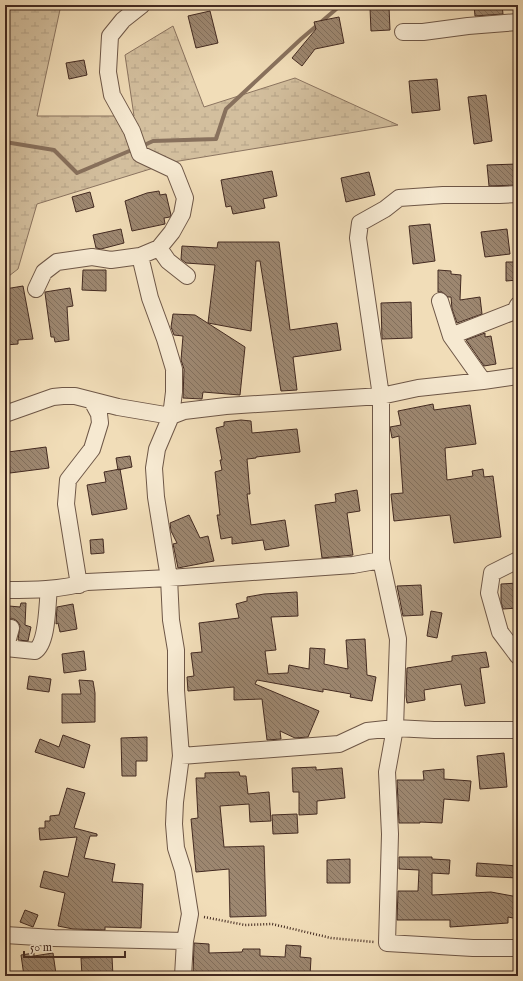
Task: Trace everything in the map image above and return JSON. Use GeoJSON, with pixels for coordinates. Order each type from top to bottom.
{"type":"FeatureCollection","features":[{"type":"Feature","properties":{"kind":"street"},"geometry":{"type":"LineString","coordinates":[[36,289],[44,272],[56,262],[92,257],[111,260],[140,256],[159,248],[172,232],[182,214],[185,198],[174,170],[140,154],[132,131],[112,95],[108,72],[110,36],[123,20],[142,5]]}},
{"type":"Feature","properties":{"kind":"street"},"geometry":{"type":"LineString","coordinates":[[403,32],[423,32],[468,26],[518,22]]}},
{"type":"Feature","properties":{"kind":"street"},"geometry":{"type":"LineString","coordinates":[[518,194],[437,195],[399,198],[386,209],[360,223],[358,238],[381,396],[381,560],[398,639],[395,728],[387,772],[390,834],[387,943],[473,948],[518,948]]}},
{"type":"Feature","properties":{"kind":"street"},"geometry":{"type":"LineString","coordinates":[[159,248],[168,261],[187,276]]}},
{"type":"Feature","properties":{"kind":"street"},"geometry":{"type":"LineString","coordinates":[[140,256],[150,298],[174,369],[174,392],[171,416],[157,449],[154,468],[156,497],[169,578],[171,620],[176,650],[176,690],[181,756],[174,802],[174,824],[176,848],[183,870],[190,914],[185,941],[183,976]]}},
{"type":"Feature","properties":{"kind":"street"},"geometry":{"type":"LineString","coordinates":[[440,301],[451,336],[483,380]]}},
{"type":"Feature","properties":{"kind":"street"},"geometry":{"type":"LineString","coordinates":[[451,336],[515,310],[518,305]]}},
{"type":"Feature","properties":{"kind":"street"},"geometry":{"type":"LineString","coordinates":[[5,414],[58,396],[74,396],[118,407],[171,416],[184,411],[226,406],[381,396],[418,388],[518,376]]}},
{"type":"Feature","properties":{"kind":"street"},"geometry":{"type":"LineString","coordinates":[[79,585],[66,504],[68,480],[92,449],[100,424],[99,414],[92,401]]}},
{"type":"Feature","properties":{"kind":"street"},"geometry":{"type":"LineString","coordinates":[[5,590],[49,589],[79,585],[87,582],[169,578],[353,565],[381,560]]}},
{"type":"Feature","properties":{"kind":"street"},"geometry":{"type":"LineString","coordinates":[[518,560],[492,573],[489,593],[500,632],[518,656]]}},
{"type":"Feature","properties":{"kind":"street"},"geometry":{"type":"LineString","coordinates":[[11,628],[6,649],[34,651],[38,649],[41,644],[46,624],[49,589]]}},
{"type":"Feature","properties":{"kind":"street"},"geometry":{"type":"LineString","coordinates":[[181,756],[338,744],[366,731],[395,728],[434,730],[518,730]]}},
{"type":"Feature","properties":{"kind":"street"},"geometry":{"type":"LineString","coordinates":[[5,935],[54,938],[185,941]]}},
{"type":"Feature","properties":{"kind":"path"},"geometry":{"type":"LineString","coordinates":[[190,914],[245,925],[272,924],[331,938],[387,943]]}},
{"type":"Feature","properties":{"kind":"green space"},"geometry":{"type":"Polygon","coordinates":[[[5,5],[61,5],[37,116],[134,116],[125,55],[173,26],[204,107],[295,78],[398,125],[173,162],[37,204],[18,269],[5,279],[5,5]]]}},
{"type":"Feature","properties":{"kind":"building"},"geometry":{"type":"Polygon","coordinates":[[[474,5],[502,5],[503,14],[475,16],[474,5]]]}},
{"type":"Feature","properties":{"kind":"building"},"geometry":{"type":"Polygon","coordinates":[[[389,7],[390,30],[371,31],[370,8],[389,7]]]}},
{"type":"Feature","properties":{"kind":"building"},"geometry":{"type":"Polygon","coordinates":[[[210,11],[218,43],[196,48],[188,16],[210,11]]]}},
{"type":"Feature","properties":{"kind":"building"},"geometry":{"type":"Polygon","coordinates":[[[339,17],[344,43],[315,49],[302,66],[292,58],[316,29],[314,22],[339,17]]]}},
{"type":"Feature","properties":{"kind":"building"},"geometry":{"type":"Polygon","coordinates":[[[84,60],[87,75],[69,79],[66,63],[84,60]]]}},
{"type":"Feature","properties":{"kind":"building"},"geometry":{"type":"Polygon","coordinates":[[[437,79],[440,110],[412,113],[409,81],[437,79]]]}},
{"type":"Feature","properties":{"kind":"building"},"geometry":{"type":"Polygon","coordinates":[[[486,95],[492,141],[474,144],[468,97],[486,95]]]}},
{"type":"Feature","properties":{"kind":"building"},"geometry":{"type":"Polygon","coordinates":[[[518,164],[518,185],[489,186],[487,165],[518,164]]]}},
{"type":"Feature","properties":{"kind":"building"},"geometry":{"type":"Polygon","coordinates":[[[272,171],[277,196],[263,199],[265,208],[233,214],[231,206],[226,207],[221,180],[272,171]]]}},
{"type":"Feature","properties":{"kind":"building"},"geometry":{"type":"Polygon","coordinates":[[[369,172],[375,195],[346,202],[341,178],[369,172]]]}},
{"type":"Feature","properties":{"kind":"building"},"geometry":{"type":"Polygon","coordinates":[[[159,191],[160,195],[166,194],[171,215],[170,217],[164,218],[165,224],[132,231],[125,201],[147,193],[159,191]]]}},
{"type":"Feature","properties":{"kind":"building"},"geometry":{"type":"Polygon","coordinates":[[[90,192],[94,207],[76,212],[72,197],[90,192]]]}},
{"type":"Feature","properties":{"kind":"building"},"geometry":{"type":"Polygon","coordinates":[[[430,224],[435,261],[413,264],[409,226],[430,224]]]}},
{"type":"Feature","properties":{"kind":"building"},"geometry":{"type":"Polygon","coordinates":[[[121,229],[124,243],[101,249],[96,248],[93,235],[121,229]]]}},
{"type":"Feature","properties":{"kind":"building"},"geometry":{"type":"Polygon","coordinates":[[[507,229],[510,254],[485,257],[481,232],[507,229]]]}},
{"type":"Feature","properties":{"kind":"building"},"geometry":{"type":"Polygon","coordinates":[[[218,242],[279,242],[290,330],[337,323],[341,350],[293,357],[297,390],[281,391],[260,261],[256,261],[251,331],[208,323],[215,265],[186,263],[181,259],[182,246],[217,248],[218,242]]]}},
{"type":"Feature","properties":{"kind":"building"},"geometry":{"type":"Polygon","coordinates":[[[506,262],[518,262],[518,280],[506,281],[506,262]]]}},
{"type":"Feature","properties":{"kind":"building"},"geometry":{"type":"Polygon","coordinates":[[[83,270],[106,270],[106,291],[82,290],[83,270]]]}},
{"type":"Feature","properties":{"kind":"building"},"geometry":{"type":"Polygon","coordinates":[[[438,270],[451,271],[451,274],[461,275],[460,300],[480,297],[482,314],[457,323],[452,309],[451,297],[448,297],[442,292],[438,292],[438,270]]]}},
{"type":"Feature","properties":{"kind":"building"},"geometry":{"type":"Polygon","coordinates":[[[23,286],[33,339],[18,340],[18,344],[5,345],[5,289],[23,286]]]}},
{"type":"Feature","properties":{"kind":"building"},"geometry":{"type":"Polygon","coordinates":[[[70,288],[73,306],[67,307],[69,340],[55,342],[54,337],[51,337],[45,292],[70,288]]]}},
{"type":"Feature","properties":{"kind":"building"},"geometry":{"type":"Polygon","coordinates":[[[411,302],[412,338],[382,339],[381,303],[411,302]]]}},
{"type":"Feature","properties":{"kind":"building"},"geometry":{"type":"Polygon","coordinates":[[[173,314],[195,315],[245,347],[240,395],[203,392],[202,399],[183,398],[184,369],[181,360],[183,336],[174,335],[171,327],[173,314]]]}},
{"type":"Feature","properties":{"kind":"building"},"geometry":{"type":"Polygon","coordinates":[[[485,333],[485,337],[491,336],[496,364],[484,366],[466,340],[485,333]]]}},
{"type":"Feature","properties":{"kind":"building"},"geometry":{"type":"Polygon","coordinates":[[[433,404],[434,410],[470,405],[476,444],[445,448],[447,480],[473,476],[472,471],[483,469],[484,477],[493,476],[501,537],[454,543],[450,515],[394,521],[391,494],[403,493],[399,436],[392,438],[390,427],[401,425],[398,411],[433,404]]]}},
{"type":"Feature","properties":{"kind":"building"},"geometry":{"type":"Polygon","coordinates":[[[241,420],[251,421],[252,433],[297,429],[300,452],[247,459],[250,494],[247,494],[251,525],[285,520],[289,546],[265,550],[263,540],[232,544],[232,537],[221,539],[217,515],[220,515],[215,472],[222,470],[220,460],[222,460],[216,428],[224,426],[224,422],[241,420]]]}},
{"type":"Feature","properties":{"kind":"building"},"geometry":{"type":"Polygon","coordinates":[[[46,447],[49,468],[10,473],[8,452],[46,447]]]}},
{"type":"Feature","properties":{"kind":"building"},"geometry":{"type":"Polygon","coordinates":[[[130,456],[132,467],[118,470],[116,458],[130,456]]]}},
{"type":"Feature","properties":{"kind":"building"},"geometry":{"type":"Polygon","coordinates":[[[120,469],[127,509],[92,515],[87,485],[106,482],[104,472],[120,469]]]}},
{"type":"Feature","properties":{"kind":"building"},"geometry":{"type":"Polygon","coordinates":[[[357,490],[360,511],[347,513],[353,555],[322,558],[315,505],[336,502],[335,494],[357,490]]]}},
{"type":"Feature","properties":{"kind":"building"},"geometry":{"type":"Polygon","coordinates":[[[189,515],[200,538],[208,536],[214,561],[178,568],[173,544],[177,543],[171,531],[170,523],[189,515]]]}},
{"type":"Feature","properties":{"kind":"building"},"geometry":{"type":"Polygon","coordinates":[[[103,539],[104,553],[91,554],[90,540],[103,539]]]}},
{"type":"Feature","properties":{"kind":"building"},"geometry":{"type":"Polygon","coordinates":[[[518,583],[518,608],[503,609],[501,602],[501,584],[518,583]]]}},
{"type":"Feature","properties":{"kind":"building"},"geometry":{"type":"Polygon","coordinates":[[[421,585],[423,615],[403,616],[397,586],[421,585]]]}},
{"type":"Feature","properties":{"kind":"building"},"geometry":{"type":"Polygon","coordinates":[[[297,592],[298,616],[271,617],[276,650],[265,651],[268,674],[288,673],[289,665],[309,669],[310,648],[325,649],[324,664],[348,669],[346,640],[365,639],[367,675],[376,677],[372,701],[350,697],[351,694],[323,689],[323,692],[257,680],[255,684],[319,711],[308,737],[295,738],[280,731],[281,739],[267,740],[262,699],[234,700],[234,687],[188,691],[187,677],[194,676],[191,653],[202,652],[199,623],[239,618],[236,604],[247,601],[247,597],[264,594],[297,592]]]}},
{"type":"Feature","properties":{"kind":"building"},"geometry":{"type":"Polygon","coordinates":[[[21,603],[26,603],[25,625],[31,627],[28,641],[18,640],[20,625],[14,619],[8,619],[9,606],[20,607],[21,603]]]}},
{"type":"Feature","properties":{"kind":"building"},"geometry":{"type":"Polygon","coordinates":[[[73,604],[77,629],[60,632],[58,623],[56,624],[57,607],[73,604]]]}},
{"type":"Feature","properties":{"kind":"building"},"geometry":{"type":"Polygon","coordinates":[[[431,611],[442,613],[437,638],[427,636],[431,611]]]}},
{"type":"Feature","properties":{"kind":"building"},"geometry":{"type":"Polygon","coordinates":[[[84,651],[86,670],[64,673],[62,654],[84,651]]]}},
{"type":"Feature","properties":{"kind":"building"},"geometry":{"type":"Polygon","coordinates":[[[486,652],[489,667],[480,668],[485,703],[465,706],[461,684],[424,690],[425,700],[407,703],[407,668],[452,661],[452,656],[486,652]]]}},
{"type":"Feature","properties":{"kind":"building"},"geometry":{"type":"Polygon","coordinates":[[[29,676],[51,679],[49,692],[27,689],[29,676]]]}},
{"type":"Feature","properties":{"kind":"building"},"geometry":{"type":"Polygon","coordinates":[[[79,680],[93,681],[95,693],[95,722],[62,723],[62,694],[81,694],[79,680]]]}},
{"type":"Feature","properties":{"kind":"building"},"geometry":{"type":"Polygon","coordinates":[[[63,735],[90,745],[84,768],[35,752],[40,739],[59,747],[63,735]]]}},
{"type":"Feature","properties":{"kind":"building"},"geometry":{"type":"Polygon","coordinates":[[[147,737],[147,761],[136,761],[136,776],[122,776],[121,738],[147,737]]]}},
{"type":"Feature","properties":{"kind":"building"},"geometry":{"type":"Polygon","coordinates":[[[504,753],[507,787],[480,789],[477,756],[504,753]]]}},
{"type":"Feature","properties":{"kind":"building"},"geometry":{"type":"Polygon","coordinates":[[[316,767],[316,770],[342,768],[345,798],[317,801],[317,814],[299,815],[299,792],[293,792],[292,768],[316,767]]]}},
{"type":"Feature","properties":{"kind":"building"},"geometry":{"type":"Polygon","coordinates":[[[444,769],[444,779],[471,781],[469,801],[444,799],[442,823],[399,823],[397,780],[424,780],[423,771],[444,769]]]}},
{"type":"Feature","properties":{"kind":"building"},"geometry":{"type":"Polygon","coordinates":[[[239,772],[240,776],[246,776],[248,794],[269,792],[271,821],[250,822],[249,804],[220,806],[224,847],[264,846],[266,916],[230,917],[229,869],[196,872],[191,819],[198,818],[196,778],[205,778],[205,773],[239,772]]]}},
{"type":"Feature","properties":{"kind":"building"},"geometry":{"type":"Polygon","coordinates":[[[67,788],[85,793],[74,828],[97,834],[97,836],[90,836],[84,858],[115,864],[112,882],[143,884],[141,928],[105,927],[105,930],[73,929],[58,926],[65,893],[40,887],[44,871],[68,877],[77,837],[40,840],[39,828],[45,828],[45,821],[50,821],[50,816],[59,815],[67,788]]]}},
{"type":"Feature","properties":{"kind":"building"},"geometry":{"type":"Polygon","coordinates":[[[297,814],[298,833],[273,834],[272,815],[297,814]]]}},
{"type":"Feature","properties":{"kind":"building"},"geometry":{"type":"Polygon","coordinates":[[[399,857],[432,857],[432,859],[450,860],[449,874],[432,873],[432,895],[491,892],[518,897],[518,919],[508,917],[508,923],[450,927],[450,920],[397,920],[398,891],[418,891],[419,870],[399,869],[399,857]]]}},
{"type":"Feature","properties":{"kind":"building"},"geometry":{"type":"Polygon","coordinates":[[[350,859],[350,883],[327,883],[327,860],[350,859]]]}},
{"type":"Feature","properties":{"kind":"building"},"geometry":{"type":"Polygon","coordinates":[[[477,863],[518,866],[518,878],[476,876],[477,863]]]}},
{"type":"Feature","properties":{"kind":"building"},"geometry":{"type":"Polygon","coordinates":[[[25,910],[38,915],[33,927],[20,922],[25,910]]]}},
{"type":"Feature","properties":{"kind":"building"},"geometry":{"type":"Polygon","coordinates":[[[194,943],[209,944],[209,953],[242,952],[243,949],[260,949],[260,956],[285,957],[286,945],[301,946],[300,957],[311,958],[310,976],[193,976],[194,943]]]}},
{"type":"Feature","properties":{"kind":"building"},"geometry":{"type":"Polygon","coordinates":[[[34,953],[34,956],[53,953],[56,974],[24,976],[21,955],[34,953]]]}},
{"type":"Feature","properties":{"kind":"building"},"geometry":{"type":"Polygon","coordinates":[[[112,957],[113,976],[82,976],[81,958],[112,957]]]}},
{"type":"Feature","properties":{"kind":"waterway"},"geometry":{"type":"LineString","coordinates":[[140,147],[153,141],[216,139],[226,109],[301,39],[341,5]]}},
{"type":"Feature","properties":{"kind":"waterway"},"geometry":{"type":"LineString","coordinates":[[5,142],[54,150],[77,173],[134,149]]}}]}
